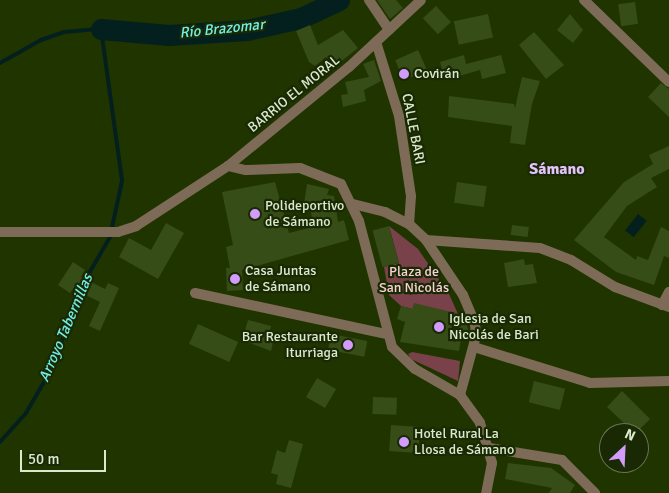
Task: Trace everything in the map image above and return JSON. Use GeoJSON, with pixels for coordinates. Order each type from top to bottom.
{"type":"FeatureCollection","features":[{"type":"Feature","properties":{"kind":"street","name":"BARRIO EL MORAL"},"geometry":{"type":"LineString","coordinates":[[0,232],[118,232],[141,224],[228,166],[376,42],[421,0]]}},
{"type":"Feature","properties":{"kind":"street"},"geometry":{"type":"LineString","coordinates":[[584,0],[669,82]]}},
{"type":"Feature","properties":{"kind":"street"},"geometry":{"type":"LineString","coordinates":[[371,3],[389,30]]}},
{"type":"Feature","properties":{"kind":"street","name":"CALLE BARI"},"geometry":{"type":"LineString","coordinates":[[376,42],[399,116],[411,196],[409,224]]}},
{"type":"Feature","properties":{"kind":"street"},"geometry":{"type":"LineString","coordinates":[[228,166],[246,170],[288,167],[315,171],[341,184],[353,204],[387,334],[404,360],[460,395],[476,415],[489,448],[492,463],[486,493]]}},
{"type":"Feature","properties":{"kind":"street"},"geometry":{"type":"LineString","coordinates":[[353,204],[384,212],[409,224],[426,240],[471,311],[476,323],[474,346],[460,395]]}},
{"type":"Feature","properties":{"kind":"street"},"geometry":{"type":"LineString","coordinates":[[426,240],[442,238],[540,248],[571,260],[615,287],[665,306],[669,292]]}},
{"type":"Feature","properties":{"kind":"street"},"geometry":{"type":"LineString","coordinates":[[195,293],[387,334]]}},
{"type":"Feature","properties":{"kind":"street"},"geometry":{"type":"LineString","coordinates":[[474,346],[590,383],[669,381]]}},
{"type":"Feature","properties":{"kind":"street"},"geometry":{"type":"LineString","coordinates":[[489,448],[562,460],[594,493]]}},
{"type":"Feature","properties":{"kind":"green space","name":"Plaza de San Nicolás"},"geometry":{"type":"Polygon","coordinates":[[[389,226],[418,249],[449,294],[458,314],[414,304],[413,309],[401,306],[389,295],[384,267],[399,263],[389,226]]]}},
{"type":"Feature","properties":{"kind":"green space"},"geometry":{"type":"Polygon","coordinates":[[[412,352],[460,361],[458,381],[411,359],[408,354],[412,352]]]}},
{"type":"Feature","properties":{"kind":"water"},"geometry":{"type":"Polygon","coordinates":[[[638,214],[647,221],[634,237],[625,231],[638,214]]]}},
{"type":"Feature","properties":{"kind":"building"},"geometry":{"type":"Polygon","coordinates":[[[377,0],[396,0],[403,8],[390,19],[377,0]]]}},
{"type":"Feature","properties":{"kind":"building"},"geometry":{"type":"Polygon","coordinates":[[[635,2],[638,24],[621,26],[618,4],[635,2]]]}},
{"type":"Feature","properties":{"kind":"building"},"geometry":{"type":"Polygon","coordinates":[[[436,6],[451,22],[438,34],[423,18],[436,6]]]}},
{"type":"Feature","properties":{"kind":"building"},"geometry":{"type":"Polygon","coordinates":[[[488,14],[493,37],[459,45],[454,21],[488,14]]]}},
{"type":"Feature","properties":{"kind":"building"},"geometry":{"type":"Polygon","coordinates":[[[570,14],[583,30],[573,43],[557,30],[570,14]]]}},
{"type":"Feature","properties":{"kind":"building"},"geometry":{"type":"Polygon","coordinates":[[[310,25],[318,45],[343,30],[358,48],[334,67],[326,57],[315,66],[309,62],[296,31],[310,25]]]}},
{"type":"Feature","properties":{"kind":"building"},"geometry":{"type":"Polygon","coordinates":[[[534,32],[564,65],[546,79],[519,45],[534,32]]]}},
{"type":"Feature","properties":{"kind":"building"},"geometry":{"type":"Polygon","coordinates":[[[418,50],[427,70],[404,80],[395,60],[418,50]]]}},
{"type":"Feature","properties":{"kind":"building"},"geometry":{"type":"Polygon","coordinates":[[[464,55],[466,64],[501,55],[506,73],[482,79],[480,70],[445,80],[440,62],[464,55]]]}},
{"type":"Feature","properties":{"kind":"building"},"geometry":{"type":"Polygon","coordinates":[[[374,60],[381,81],[364,90],[366,101],[343,107],[341,95],[348,94],[345,82],[369,77],[363,64],[374,60]]]}},
{"type":"Feature","properties":{"kind":"building"},"geometry":{"type":"Polygon","coordinates":[[[522,77],[540,81],[532,104],[525,145],[510,143],[512,126],[448,117],[449,96],[514,104],[515,108],[522,77]]]}},
{"type":"Feature","properties":{"kind":"building"},"geometry":{"type":"Polygon","coordinates":[[[661,83],[669,89],[669,117],[648,97],[661,83]]]}},
{"type":"Feature","properties":{"kind":"building"},"geometry":{"type":"Polygon","coordinates":[[[669,146],[669,169],[651,178],[657,187],[627,206],[604,237],[636,260],[637,256],[648,260],[661,227],[669,231],[669,258],[664,256],[654,285],[616,272],[574,240],[624,182],[653,164],[649,155],[669,146]]]}},
{"type":"Feature","properties":{"kind":"building","name":"Polideportivo de Sámano"},"geometry":{"type":"Polygon","coordinates":[[[275,182],[289,233],[313,227],[310,204],[304,204],[307,184],[329,189],[327,195],[334,196],[338,222],[344,220],[349,240],[242,270],[243,290],[227,291],[226,268],[230,268],[226,247],[233,245],[222,192],[275,182]]]}},
{"type":"Feature","properties":{"kind":"building"},"geometry":{"type":"Polygon","coordinates":[[[457,182],[487,186],[484,207],[454,203],[457,182]]]}},
{"type":"Feature","properties":{"kind":"building"},"geometry":{"type":"Polygon","coordinates":[[[166,223],[184,233],[158,279],[119,257],[129,238],[151,250],[166,223]]]}},
{"type":"Feature","properties":{"kind":"building"},"geometry":{"type":"Polygon","coordinates":[[[512,225],[529,227],[528,237],[511,235],[512,225]]]}},
{"type":"Feature","properties":{"kind":"building"},"geometry":{"type":"Polygon","coordinates":[[[389,226],[399,263],[382,267],[373,230],[389,226]]]}},
{"type":"Feature","properties":{"kind":"building"},"geometry":{"type":"Polygon","coordinates":[[[524,259],[525,265],[533,264],[537,283],[508,287],[504,263],[524,259]]]}},
{"type":"Feature","properties":{"kind":"building"},"geometry":{"type":"Polygon","coordinates":[[[73,262],[85,270],[81,277],[105,289],[108,283],[119,288],[100,331],[89,326],[100,302],[73,289],[70,293],[58,285],[73,262]]]}},
{"type":"Feature","properties":{"kind":"building","name":"Iglesia de San Nicolás de Bari"},"geometry":{"type":"Polygon","coordinates":[[[414,303],[464,315],[469,333],[461,339],[459,351],[400,342],[405,322],[397,319],[401,306],[413,309],[414,303]]]}},
{"type":"Feature","properties":{"kind":"building"},"geometry":{"type":"Polygon","coordinates":[[[248,320],[271,326],[269,336],[274,337],[271,351],[242,340],[248,320]]]}},
{"type":"Feature","properties":{"kind":"building"},"geometry":{"type":"Polygon","coordinates":[[[198,324],[238,342],[229,362],[189,344],[198,324]]]}},
{"type":"Feature","properties":{"kind":"building","name":"Bar Restaurante Iturriaga"},"geometry":{"type":"Polygon","coordinates":[[[331,334],[367,341],[364,357],[328,350],[331,334]]]}},
{"type":"Feature","properties":{"kind":"building"},"geometry":{"type":"Polygon","coordinates":[[[317,378],[336,389],[325,408],[306,397],[317,378]]]}},
{"type":"Feature","properties":{"kind":"building"},"geometry":{"type":"Polygon","coordinates":[[[534,381],[565,389],[560,410],[529,402],[534,381]]]}},
{"type":"Feature","properties":{"kind":"building"},"geometry":{"type":"Polygon","coordinates":[[[622,391],[650,419],[646,423],[624,423],[607,407],[622,391]]]}},
{"type":"Feature","properties":{"kind":"building"},"geometry":{"type":"Polygon","coordinates":[[[373,397],[397,398],[396,415],[372,414],[373,397]]]}},
{"type":"Feature","properties":{"kind":"building","name":"Hotel Rural La Llosa de Sámano"},"geometry":{"type":"Polygon","coordinates":[[[391,425],[420,427],[418,453],[389,451],[391,425]]]}},
{"type":"Feature","properties":{"kind":"building"},"geometry":{"type":"Polygon","coordinates":[[[289,440],[303,444],[291,488],[276,484],[278,475],[271,473],[277,450],[285,453],[289,440]]]}},
{"type":"Feature","properties":{"kind":"building"},"geometry":{"type":"Polygon","coordinates":[[[508,463],[551,468],[575,485],[570,493],[549,493],[552,488],[505,479],[508,463]]]}},
{"type":"Feature","properties":{"kind":"waterway","name":"Río Brazomar"},"geometry":{"type":"LineString","coordinates":[[101,29],[169,35],[247,30],[301,18],[339,0]]}},
{"type":"Feature","properties":{"kind":"waterway","name":"Arroyo Tabernillas"},"geometry":{"type":"LineString","coordinates":[[0,63],[41,40],[64,32],[101,29],[122,181],[110,237],[84,282]]}},
{"type":"Feature","properties":{"kind":"waterway","name":"Arroyo Tabernillas"},"geometry":{"type":"LineString","coordinates":[[0,442],[26,413],[51,370],[81,289]]}},
{"type":"Feature","properties":{"kind":"place","name":"Covirán"},"geometry":{"type":"Point","coordinates":[404,74]}},
{"type":"Feature","properties":{"kind":"place","name":"Polideportivo de Sámano"},"geometry":{"type":"Point","coordinates":[255,214]}},
{"type":"Feature","properties":{"kind":"place","name":"Casa Juntas de Sámano"},"geometry":{"type":"Point","coordinates":[235,279]}},
{"type":"Feature","properties":{"kind":"place","name":"Iglesia de San Nicolás de Bari"},"geometry":{"type":"Point","coordinates":[439,327]}},
{"type":"Feature","properties":{"kind":"place","name":"Bar Restaurante Iturriaga"},"geometry":{"type":"Point","coordinates":[348,345]}},
{"type":"Feature","properties":{"kind":"place","name":"Hotel Rural La Llosa de Sámano"},"geometry":{"type":"Point","coordinates":[404,442]}},
{"type":"Feature","properties":{"kind":"district","name":"Sámano"},"geometry":{"type":"Point","coordinates":[557,169]}}]}
